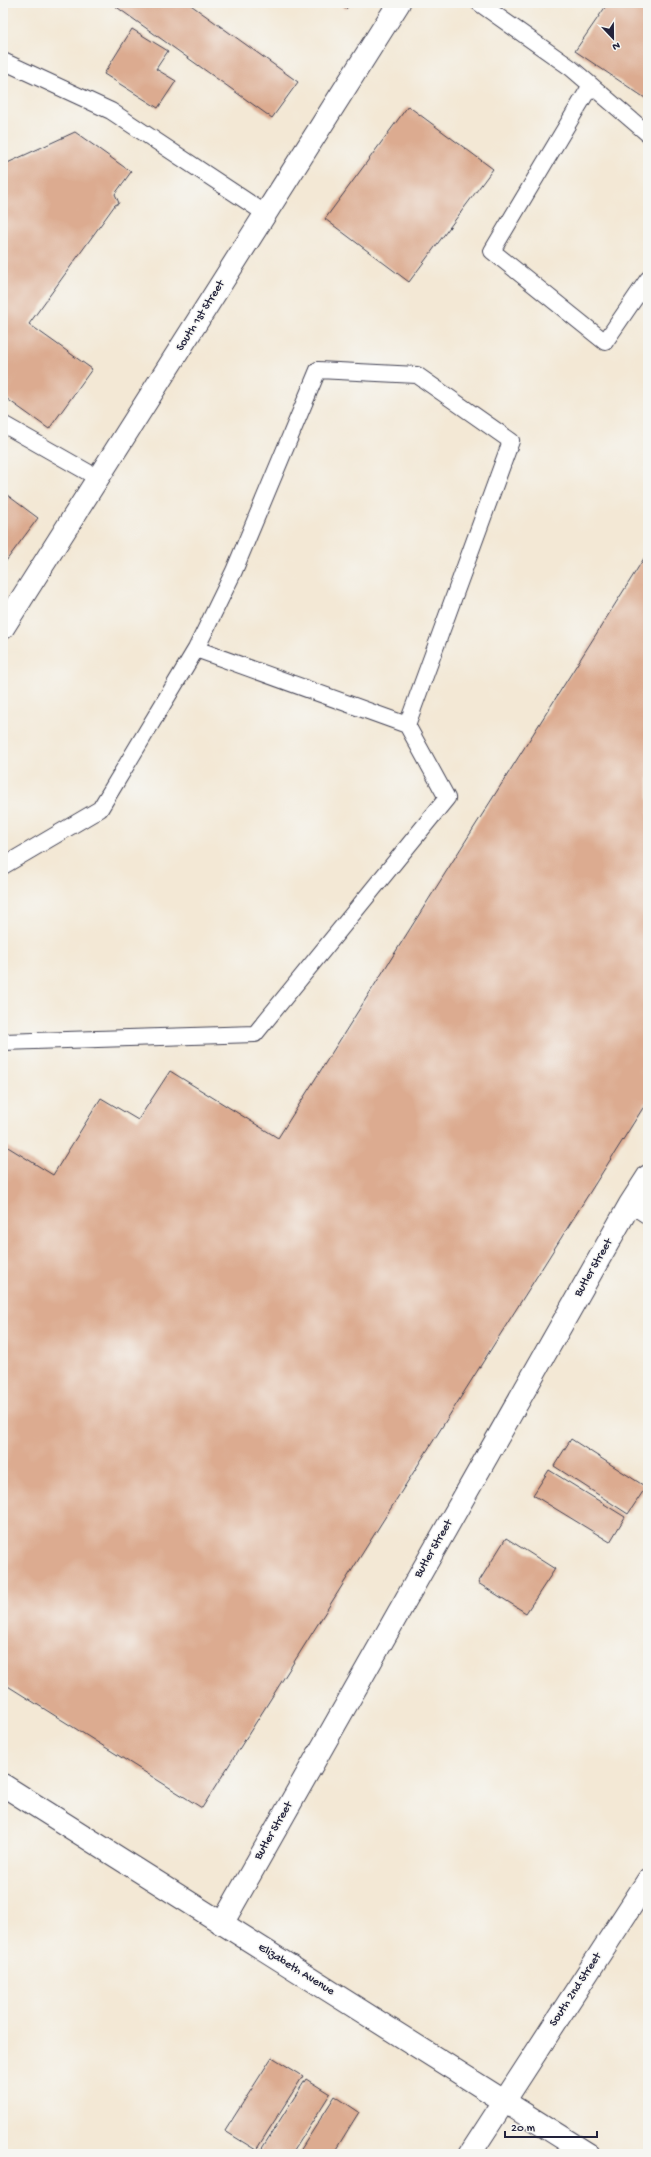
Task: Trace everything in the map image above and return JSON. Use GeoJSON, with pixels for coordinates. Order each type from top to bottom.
{"type":"FeatureCollection","features":[{"type":"Feature","properties":{"kind":"street","name":"South 1st Street"},"geometry":{"type":"LineString","coordinates":[[3,628],[399,3]]}},
{"type":"Feature","properties":{"kind":"street","name":"Butler Street"},"geometry":{"type":"LineString","coordinates":[[222,1924],[630,1204],[648,1176]]}},
{"type":"Feature","properties":{"kind":"street","name":"Elizabeth Avenue"},"geometry":{"type":"LineString","coordinates":[[3,1785],[588,2154]]}},
{"type":"Feature","properties":{"kind":"street","name":"South 2nd Street"},"geometry":{"type":"LineString","coordinates":[[470,2154],[648,1880]]}},
{"type":"Feature","properties":{"kind":"lane"},"geometry":{"type":"LineString","coordinates":[[479,3],[571,68],[648,134]]}},
{"type":"Feature","properties":{"kind":"lane"},"geometry":{"type":"LineString","coordinates":[[3,62],[111,111],[266,214]]}},
{"type":"Feature","properties":{"kind":"lane"},"geometry":{"type":"LineString","coordinates":[[591,85],[492,251],[606,342],[648,279]]}},
{"type":"Feature","properties":{"kind":"lane"},"geometry":{"type":"LineString","coordinates":[[3,866],[100,809],[196,649],[234,571],[318,370],[417,375],[511,441],[407,725]]}},
{"type":"Feature","properties":{"kind":"lane"},"geometry":{"type":"LineString","coordinates":[[3,424],[98,478]]}},
{"type":"Feature","properties":{"kind":"lane"},"geometry":{"type":"LineString","coordinates":[[3,1042],[255,1034],[447,798],[407,725],[196,649]]}},
{"type":"Feature","properties":{"kind":"lane"},"geometry":{"type":"LineString","coordinates":[[630,1204],[648,1216]]}},
{"type":"Feature","properties":{"kind":"building"},"geometry":{"type":"Polygon","coordinates":[[[111,3],[188,3],[298,82],[272,118],[111,3]]]}},
{"type":"Feature","properties":{"kind":"building"},"geometry":{"type":"Polygon","coordinates":[[[338,3],[351,3],[346,9],[338,3]]]}},
{"type":"Feature","properties":{"kind":"building"},"geometry":{"type":"Polygon","coordinates":[[[608,3],[648,3],[648,100],[575,51],[608,3]]]}},
{"type":"Feature","properties":{"kind":"building"},"geometry":{"type":"Polygon","coordinates":[[[132,29],[168,51],[156,69],[176,81],[158,108],[104,74],[132,29]]]}},
{"type":"Feature","properties":{"kind":"building"},"geometry":{"type":"Polygon","coordinates":[[[408,106],[493,169],[409,282],[325,219],[408,106]]]}},
{"type":"Feature","properties":{"kind":"building"},"geometry":{"type":"Polygon","coordinates":[[[75,132],[131,172],[115,194],[119,203],[115,205],[29,324],[92,369],[49,429],[3,396],[3,165],[75,132]]]}},
{"type":"Feature","properties":{"kind":"building"},"geometry":{"type":"Polygon","coordinates":[[[3,492],[38,518],[3,565],[3,492]]]}},
{"type":"Feature","properties":{"kind":"building"},"geometry":{"type":"Polygon","coordinates":[[[648,552],[648,1100],[202,1808],[3,1683],[3,1144],[53,1175],[101,1098],[138,1120],[170,1071],[278,1138],[648,552]]]}},
{"type":"Feature","properties":{"kind":"building"},"geometry":{"type":"Polygon","coordinates":[[[571,1439],[646,1487],[628,1514],[554,1466],[571,1439]]]}},
{"type":"Feature","properties":{"kind":"building"},"geometry":{"type":"Polygon","coordinates":[[[549,1470],[625,1517],[610,1542],[533,1495],[549,1470]]]}},
{"type":"Feature","properties":{"kind":"building"},"geometry":{"type":"Polygon","coordinates":[[[506,1538],[555,1569],[526,1613],[478,1583],[506,1538]]]}},
{"type":"Feature","properties":{"kind":"building"},"geometry":{"type":"Polygon","coordinates":[[[272,2057],[303,2076],[256,2150],[225,2131],[272,2057]]]}},
{"type":"Feature","properties":{"kind":"building"},"geometry":{"type":"Polygon","coordinates":[[[306,2079],[330,2094],[292,2154],[259,2153],[306,2079]]]}},
{"type":"Feature","properties":{"kind":"building"},"geometry":{"type":"Polygon","coordinates":[[[335,2096],[359,2112],[333,2154],[298,2154],[335,2096]]]}}]}
